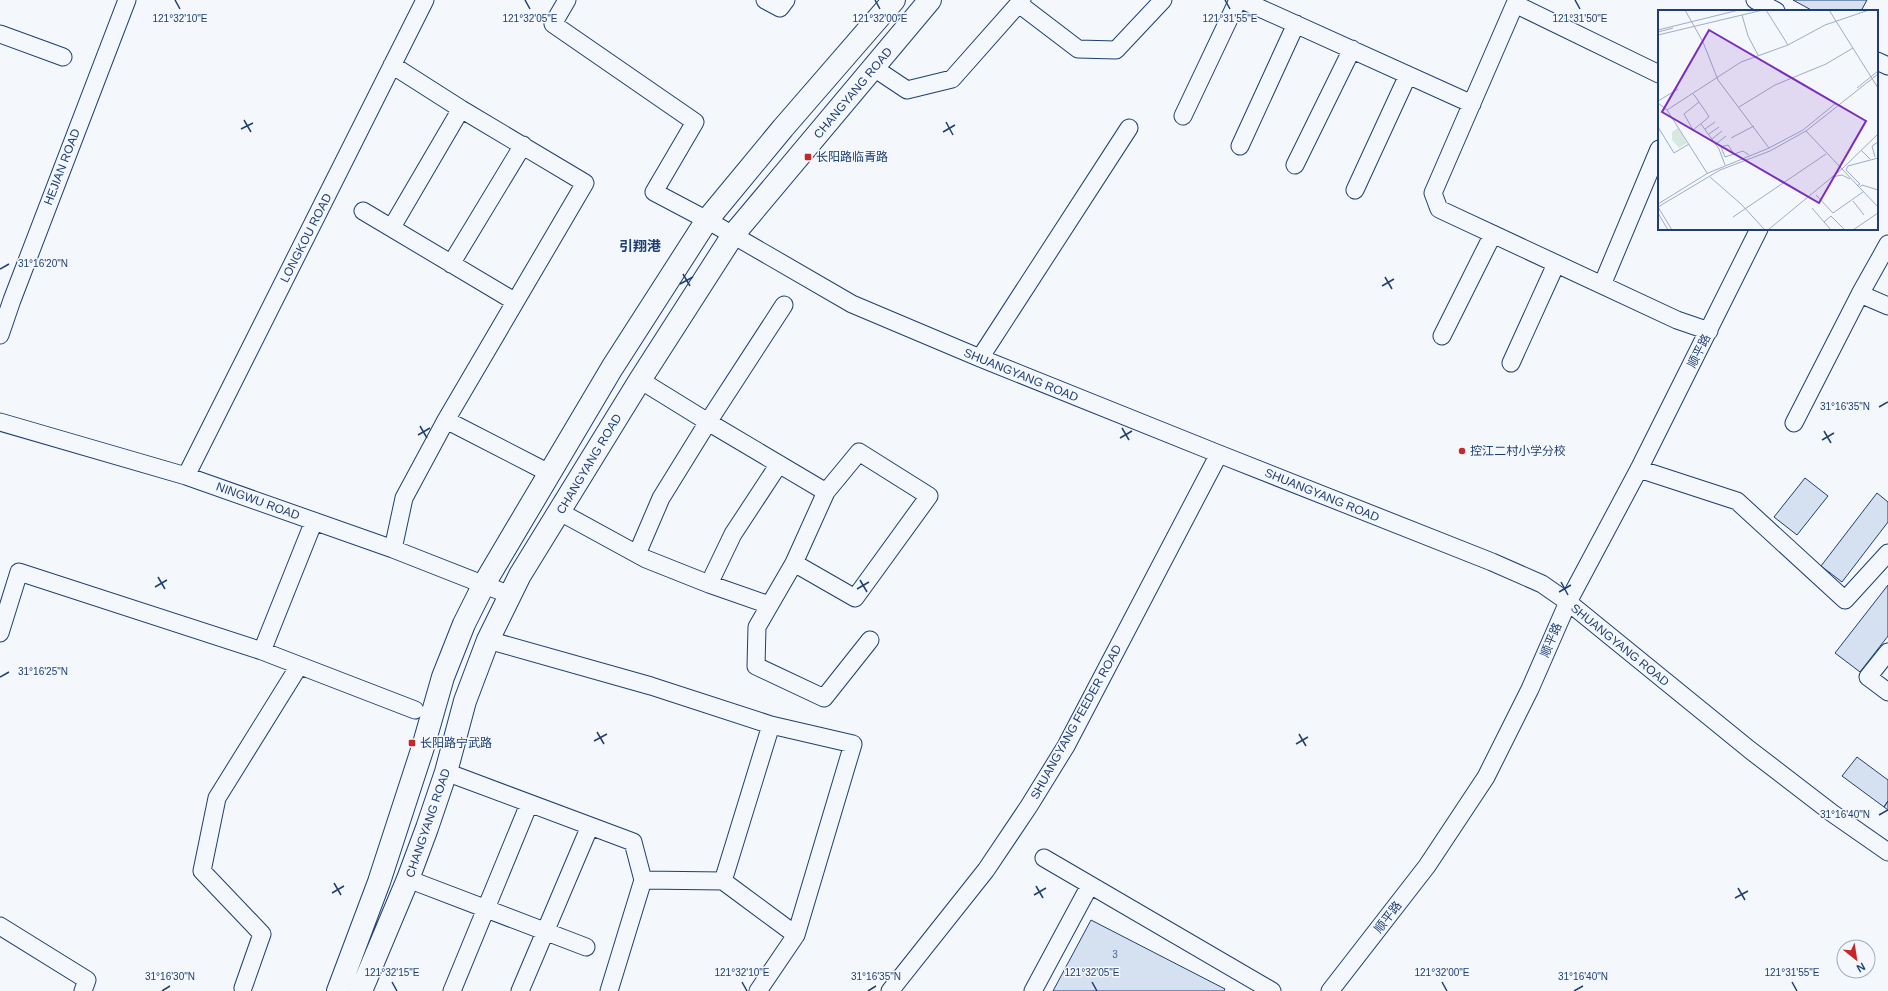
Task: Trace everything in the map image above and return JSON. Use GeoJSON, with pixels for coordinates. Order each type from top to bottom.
{"type":"FeatureCollection","features":[{"type":"Feature","properties":{"kind":"main road"},"geometry":{"type":"LineString","coordinates":[[338,991],[379,882],[423,747],[443,677],[464,624],[484,584],[612,368],[707,220],[783,128],[894,0]]}},
{"type":"Feature","properties":{"kind":"main road","name":"CHANGYANG ROAD"},"geometry":{"type":"LineString","coordinates":[[361,991],[408,879],[446,772],[466,701],[488,640],[520,576],[640,380],[733,235],[930,0]]}},
{"type":"Feature","properties":{"kind":"street","name":"HEJIAN ROAD"},"geometry":{"type":"LineString","coordinates":[[0,335],[6,299],[126,0]]}},
{"type":"Feature","properties":{"kind":"street","name":"LONGKOU ROAD"},"geometry":{"type":"LineString","coordinates":[[186,476],[425,0]]}},
{"type":"Feature","properties":{"kind":"street","name":"SHUANGYANG ROAD"},"geometry":{"type":"LineString","coordinates":[[567,0],[553,24],[695,122],[654,192],[707,220],[852,304],[980,358],[1492,562],[1542,584],[1568,602],[1750,750],[1832,813],[1888,852]]}},
{"type":"Feature","properties":{"kind":"street"},"geometry":{"type":"LineString","coordinates":[[765,0],[780,8],[786,0]]}},
{"type":"Feature","properties":{"kind":"street"},"geometry":{"type":"LineString","coordinates":[[874,68],[907,90],[952,79],[1021,2],[1078,50],[1116,50],[1163,0]]}},
{"type":"Feature","properties":{"kind":"street"},"geometry":{"type":"LineString","coordinates":[[1183,116],[1238,0]]}},
{"type":"Feature","properties":{"kind":"street"},"geometry":{"type":"LineString","coordinates":[[1242,0],[1472,104]]}},
{"type":"Feature","properties":{"kind":"street"},"geometry":{"type":"LineString","coordinates":[[1755,0],[1774,10]]}},
{"type":"Feature","properties":{"kind":"street"},"geometry":{"type":"LineString","coordinates":[[1658,74],[1515,4],[1433,193],[1439,208],[1676,320],[1709,331]]}},
{"type":"Feature","properties":{"kind":"street"},"geometry":{"type":"LineString","coordinates":[[1240,146],[1296,24]]}},
{"type":"Feature","properties":{"kind":"street"},"geometry":{"type":"LineString","coordinates":[[0,34],[62,57]]}},
{"type":"Feature","properties":{"kind":"street"},"geometry":{"type":"LineString","coordinates":[[1295,165],[1352,49]]}},
{"type":"Feature","properties":{"kind":"street"},"geometry":{"type":"LineString","coordinates":[[1878,61],[1888,66]]}},
{"type":"Feature","properties":{"kind":"street"},"geometry":{"type":"LineString","coordinates":[[392,66],[585,183],[514,301],[446,420],[404,498],[393,549]]}},
{"type":"Feature","properties":{"kind":"street"},"geometry":{"type":"LineString","coordinates":[[1355,190],[1408,75]]}},
{"type":"Feature","properties":{"kind":"street"},"geometry":{"type":"LineString","coordinates":[[392,227],[461,109]]}},
{"type":"Feature","properties":{"kind":"street"},"geometry":{"type":"LineString","coordinates":[[980,358],[1129,128]]}},
{"type":"Feature","properties":{"kind":"street"},"geometry":{"type":"LineString","coordinates":[[451,264],[523,145]]}},
{"type":"Feature","properties":{"kind":"street"},"geometry":{"type":"LineString","coordinates":[[1602,285],[1658,151]]}},
{"type":"Feature","properties":{"kind":"street"},"geometry":{"type":"LineString","coordinates":[[363,210],[514,301]]}},
{"type":"Feature","properties":{"kind":"street","name":"顺平路"},"geometry":{"type":"LineString","coordinates":[[1330,991],[1427,866],[1486,777],[1530,689],[1568,602],[1639,469],[1759,230]]}},
{"type":"Feature","properties":{"kind":"street"},"geometry":{"type":"LineString","coordinates":[[1442,336],[1493,234]]}},
{"type":"Feature","properties":{"kind":"street"},"geometry":{"type":"LineString","coordinates":[[1794,423],[1860,294],[1888,244]]}},
{"type":"Feature","properties":{"kind":"street"},"geometry":{"type":"LineString","coordinates":[[1511,363],[1556,264]]}},
{"type":"Feature","properties":{"kind":"street"},"geometry":{"type":"LineString","coordinates":[[1860,294],[1888,306]]}},
{"type":"Feature","properties":{"kind":"street"},"geometry":{"type":"LineString","coordinates":[[636,554],[661,498],[708,422],[784,305]]}},
{"type":"Feature","properties":{"kind":"street"},"geometry":{"type":"LineString","coordinates":[[640,380],[826,492]]}},
{"type":"Feature","properties":{"kind":"street"},"geometry":{"type":"LineString","coordinates":[[446,420],[549,473]]}},
{"type":"Feature","properties":{"kind":"street","name":"NINGWU ROAD"},"geometry":{"type":"LineString","coordinates":[[0,422],[186,476],[393,549],[510,595]]}},
{"type":"Feature","properties":{"kind":"street"},"geometry":{"type":"LineString","coordinates":[[794,563],[855,598],[929,496],[859,452],[826,492],[794,563],[757,627],[756,666],[824,698],[870,640]]}},
{"type":"Feature","properties":{"kind":"street","name":"SHUANGYANG FEEDER ROAD"},"geometry":{"type":"LineString","coordinates":[[890,991],[986,870],[1033,799],[1076,727],[1219,454]]}},
{"type":"Feature","properties":{"kind":"street"},"geometry":{"type":"LineString","coordinates":[[709,584],[733,534],[779,464]]}},
{"type":"Feature","properties":{"kind":"street"},"geometry":{"type":"LineString","coordinates":[[1639,469],[1737,501],[1846,600],[1888,553]]}},
{"type":"Feature","properties":{"kind":"street"},"geometry":{"type":"LineString","coordinates":[[560,512],[636,554],[709,584],[769,606]]}},
{"type":"Feature","properties":{"kind":"street"},"geometry":{"type":"LineString","coordinates":[[262,651],[314,521]]}},
{"type":"Feature","properties":{"kind":"street"},"geometry":{"type":"LineString","coordinates":[[0,633],[18,572],[262,651],[416,710]]}},
{"type":"Feature","properties":{"kind":"street"},"geometry":{"type":"LineString","coordinates":[[488,640],[651,686],[771,725],[853,744],[796,935],[762,989]]}},
{"type":"Feature","properties":{"kind":"street"},"geometry":{"type":"LineString","coordinates":[[1888,652],[1868,677],[1888,692]]}},
{"type":"Feature","properties":{"kind":"street"},"geometry":{"type":"LineString","coordinates":[[245,990],[262,934],[202,871],[217,798],[299,666]]}},
{"type":"Feature","properties":{"kind":"street"},"geometry":{"type":"LineString","coordinates":[[723,881],[771,725]]}},
{"type":"Feature","properties":{"kind":"street"},"geometry":{"type":"LineString","coordinates":[[446,772],[633,842],[643,880],[609,991]]}},
{"type":"Feature","properties":{"kind":"street"},"geometry":{"type":"LineString","coordinates":[[452,991],[529,804]]}},
{"type":"Feature","properties":{"kind":"street"},"geometry":{"type":"LineString","coordinates":[[520,991],[590,826]]}},
{"type":"Feature","properties":{"kind":"street"},"geometry":{"type":"LineString","coordinates":[[1044,858],[1272,991]]}},
{"type":"Feature","properties":{"kind":"street"},"geometry":{"type":"LineString","coordinates":[[408,879],[586,947]]}},
{"type":"Feature","properties":{"kind":"street"},"geometry":{"type":"LineString","coordinates":[[643,880],[723,881],[796,935]]}},
{"type":"Feature","properties":{"kind":"street"},"geometry":{"type":"LineString","coordinates":[[1033,991],[1090,885]]}},
{"type":"Feature","properties":{"kind":"street"},"geometry":{"type":"LineString","coordinates":[[0,926],[87,980],[83,991]]}},
{"type":"Feature","properties":{"kind":"building"},"geometry":{"type":"Polygon","coordinates":[[[1793,0],[1867,0],[1862,10],[1811,10],[1793,0]]]}},
{"type":"Feature","properties":{"kind":"building"},"geometry":{"type":"Polygon","coordinates":[[[1805,478],[1828,496],[1797,535],[1774,517],[1805,478]]]}},
{"type":"Feature","properties":{"kind":"building"},"geometry":{"type":"Polygon","coordinates":[[[1877,493],[1888,502],[1888,522],[1842,582],[1821,566],[1877,493]]]}},
{"type":"Feature","properties":{"kind":"building"},"geometry":{"type":"Polygon","coordinates":[[[1888,585],[1888,636],[1860,672],[1835,653],[1888,585]]]}},
{"type":"Feature","properties":{"kind":"building"},"geometry":{"type":"Polygon","coordinates":[[[1857,757],[1888,780],[1888,801],[1884,807],[1842,776],[1857,757]]]}},
{"type":"Feature","properties":{"kind":"building"},"geometry":{"type":"Polygon","coordinates":[[[1888,801],[1888,810],[1884,807],[1888,801]]]}},
{"type":"Feature","properties":{"kind":"building"},"geometry":{"type":"Polygon","coordinates":[[[1091,920],[1225,989],[1224,991],[1053,991],[1091,920]]]}},
{"type":"Feature","properties":{"kind":"place","name":"长阳路临青路"},"geometry":{"type":"Point","coordinates":[808,157]}},
{"type":"Feature","properties":{"kind":"place","name":"控江二村小学分校"},"geometry":{"type":"Point","coordinates":[1462,451]}},
{"type":"Feature","properties":{"kind":"place","name":"长阳路宁武路"},"geometry":{"type":"Point","coordinates":[412,743]}},
{"type":"Feature","properties":{"kind":"district","name":"引翔港"},"geometry":{"type":"Point","coordinates":[640,246]}}]}
